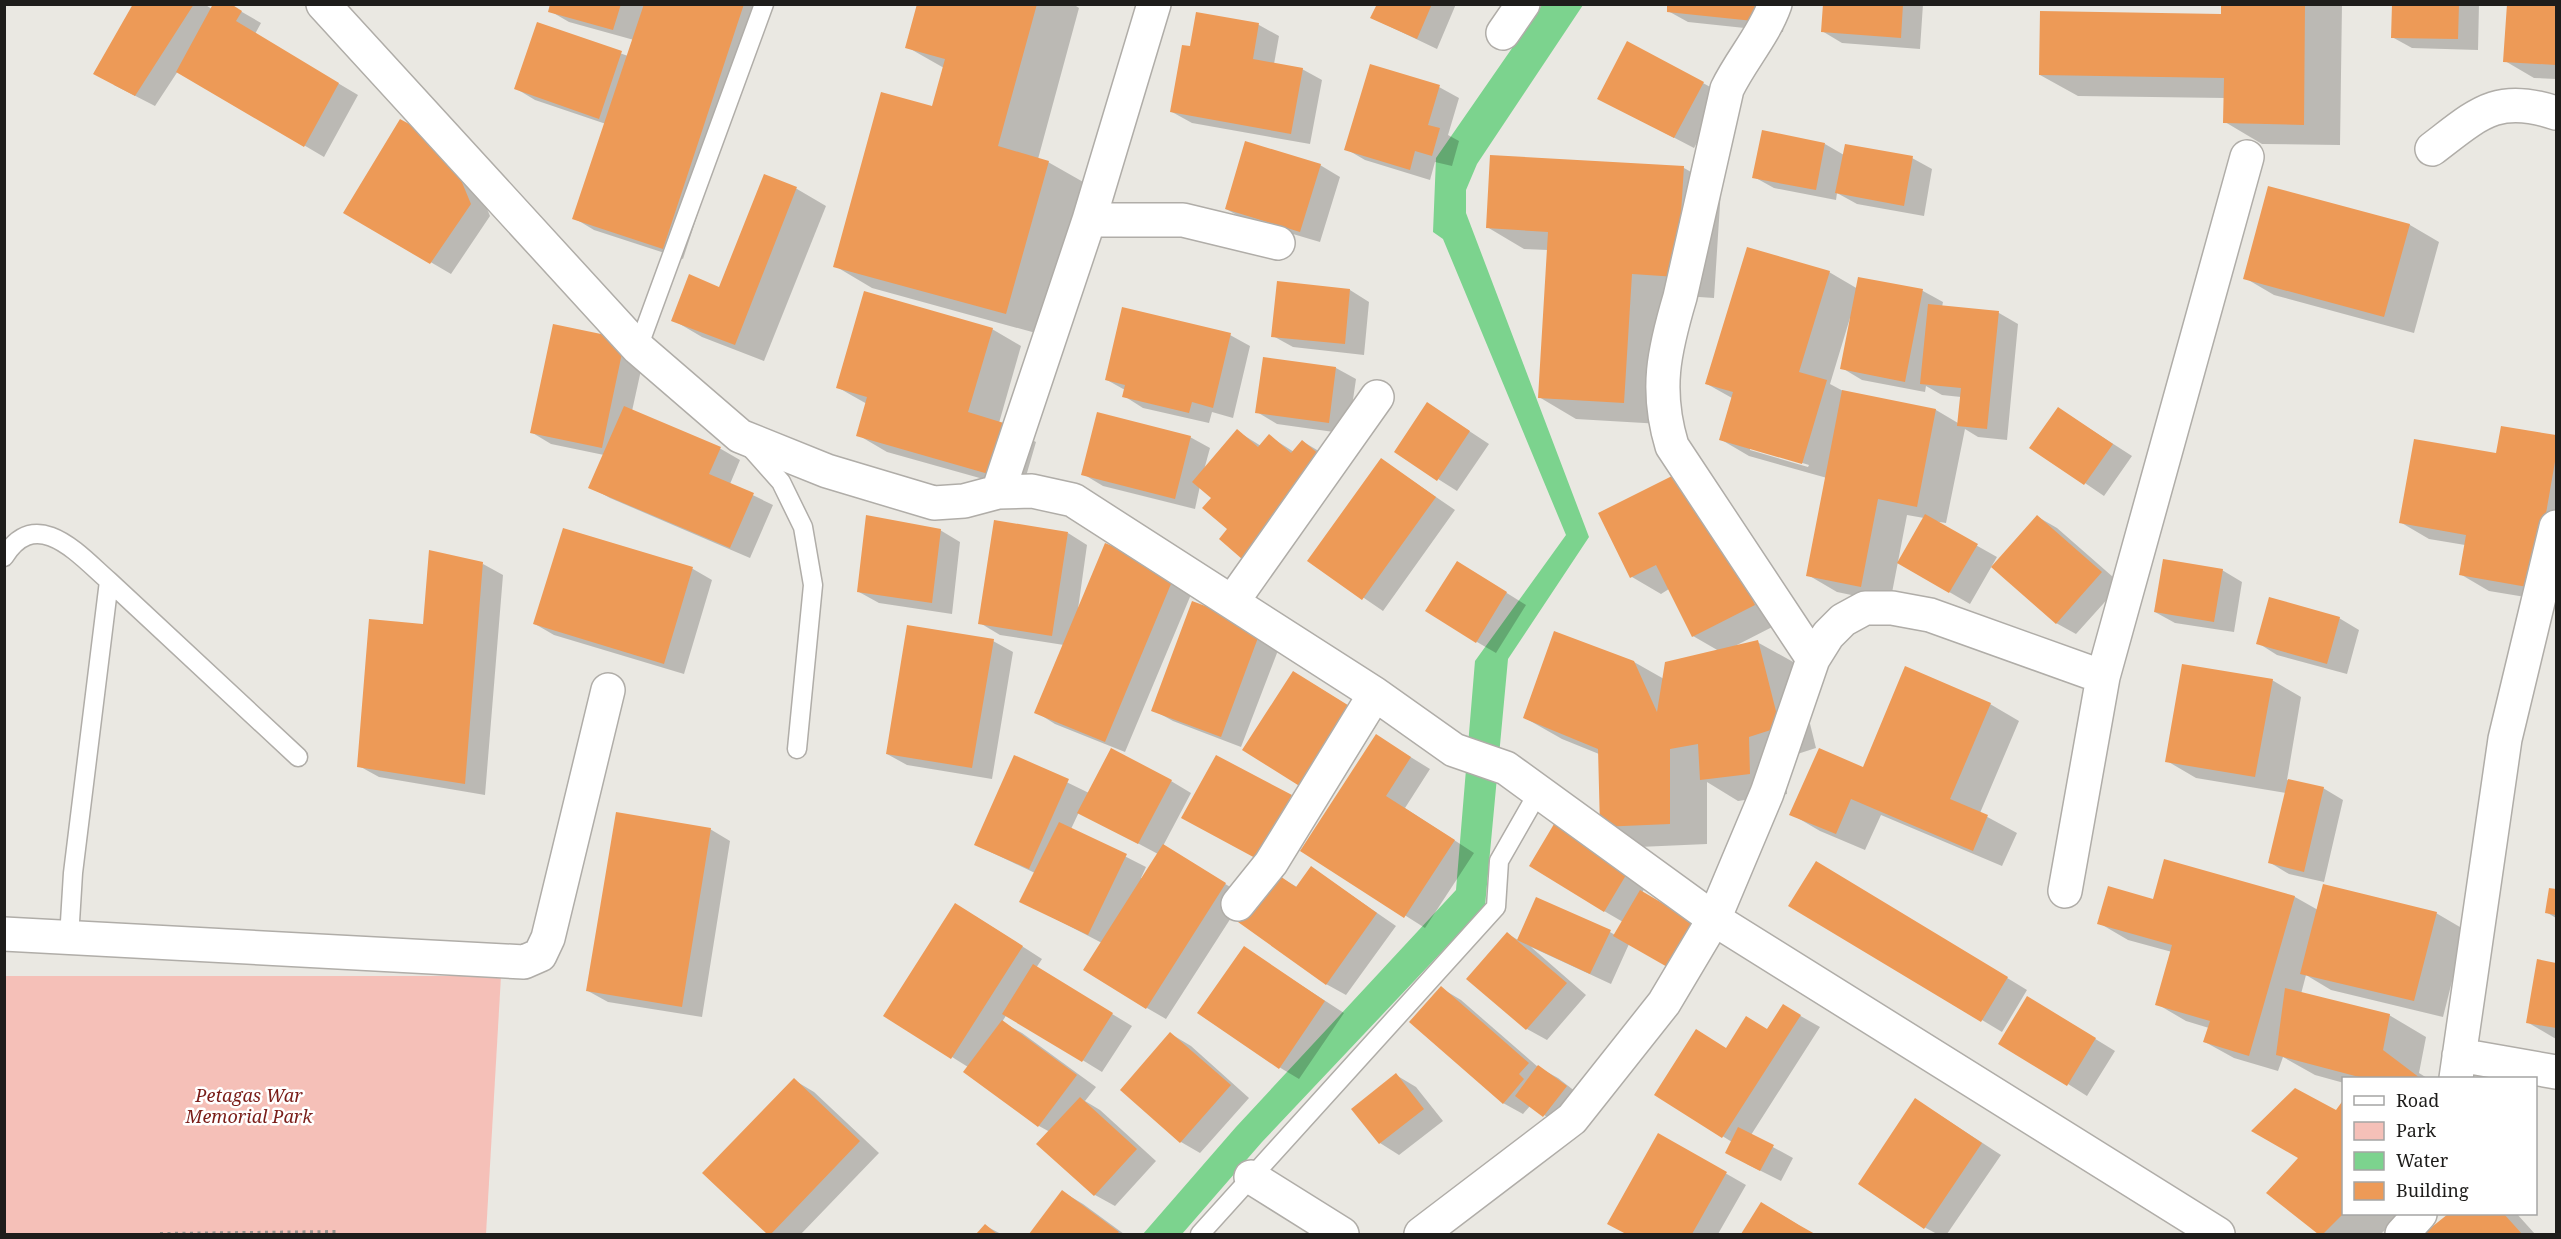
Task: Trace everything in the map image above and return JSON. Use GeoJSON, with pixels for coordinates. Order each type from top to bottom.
{"type":"FeatureCollection","features":[{"type":"Feature","properties":{"kind":"street"},"geometry":{"type":"LineString","coordinates":[[323,4],[638,348],[740,436],[827,471],[934,503],[964,501],[998,492],[1032,491],[1073,500],[1375,694],[1454,750],[1506,768],[1714,919],[2218,1234]]}},
{"type":"Feature","properties":{"kind":"street"},"geometry":{"type":"LineString","coordinates":[[998,492],[1089,220],[1154,4]]}},
{"type":"Feature","properties":{"kind":"street"},"geometry":{"type":"LineString","coordinates":[[1503,33],[1523,4]]}},
{"type":"Feature","properties":{"kind":"street"},"geometry":{"type":"LineString","coordinates":[[1775,4],[1769,21],[1738,66],[1727,89],[1680,297],[1670,331],[1662,399],[1664,418],[1672,446],[1814,659]]}},
{"type":"Feature","properties":{"kind":"street"},"geometry":{"type":"LineString","coordinates":[[2432,149],[2480,113],[2508,104],[2537,107],[2556,113]]}},
{"type":"Feature","properties":{"kind":"street"},"geometry":{"type":"LineString","coordinates":[[2065,891],[2103,676],[2247,157]]}},
{"type":"Feature","properties":{"kind":"street"},"geometry":{"type":"LineString","coordinates":[[1089,220],[1183,220],[1278,243]]}},
{"type":"Feature","properties":{"kind":"street"},"geometry":{"type":"LineString","coordinates":[[1232,602],[1377,398]]}},
{"type":"Feature","properties":{"kind":"street"},"geometry":{"type":"LineString","coordinates":[[2556,527],[2505,739],[2457,1067],[2556,1072]]}},
{"type":"Feature","properties":{"kind":"street"},"geometry":{"type":"LineString","coordinates":[[1421,1234],[1572,1119],[1664,1003],[1714,919],[1767,793],[1814,659],[1828,635],[1843,620],[1866,608],[1892,608],[1939,618],[2103,676]]}},
{"type":"Feature","properties":{"kind":"street"},"geometry":{"type":"LineString","coordinates":[[4,934],[524,962],[540,955],[548,938],[608,690]]}},
{"type":"Feature","properties":{"kind":"street"},"geometry":{"type":"LineString","coordinates":[[1238,904],[1271,863],[1375,694]]}},
{"type":"Feature","properties":{"kind":"street"},"geometry":{"type":"LineString","coordinates":[[1251,1177],[1342,1234]]}},
{"type":"Feature","properties":{"kind":"street"},"geometry":{"type":"LineString","coordinates":[[2402,1234],[2419,1215]]}},
{"type":"Feature","properties":{"kind":"lane"},"geometry":{"type":"LineString","coordinates":[[638,348],[764,4]]}},
{"type":"Feature","properties":{"kind":"lane"},"geometry":{"type":"LineString","coordinates":[[740,436],[782,482],[803,527],[813,585],[797,748]]}},
{"type":"Feature","properties":{"kind":"lane"},"geometry":{"type":"LineString","coordinates":[[4,557],[17,543],[27,537],[38,534],[61,539],[298,757]]}},
{"type":"Feature","properties":{"kind":"lane"},"geometry":{"type":"LineString","coordinates":[[69,938],[73,873],[109,581]]}},
{"type":"Feature","properties":{"kind":"lane"},"geometry":{"type":"LineString","coordinates":[[1200,1234],[1496,907],[1499,861],[1539,791]]}},
{"type":"Feature","properties":{"kind":"path"},"geometry":{"type":"LineString","coordinates":[[160,1234],[337,1232]]}},
{"type":"Feature","properties":{"kind":"green space","name":"Petagas War Memorial Park"},"geometry":{"type":"Polygon","coordinates":[[[4,976],[501,976],[486,1234],[5,1234],[4,976]]]}},
{"type":"Feature","properties":{"kind":"water"},"geometry":{"type":"Polygon","coordinates":[[[1542,5],[1583,5],[1477,164],[1466,190],[1466,213],[1589,537],[1508,659],[1485,906],[1262,1142],[1182,1234],[1143,1234],[1236,1127],[1456,890],[1475,661],[1566,535],[1443,239],[1433,232],[1436,158],[1542,5]]]}},
{"type":"Feature","properties":{"kind":"building"},"geometry":{"type":"Polygon","coordinates":[[[133,4],[194,4],[135,96],[93,74],[133,4]]]}},
{"type":"Feature","properties":{"kind":"building"},"geometry":{"type":"Polygon","coordinates":[[[213,4],[231,4],[242,11],[236,21],[339,83],[304,147],[176,72],[213,4]]]}},
{"type":"Feature","properties":{"kind":"building"},"geometry":{"type":"Polygon","coordinates":[[[550,4],[621,4],[613,30],[548,12],[550,4]]]}},
{"type":"Feature","properties":{"kind":"building"},"geometry":{"type":"Polygon","coordinates":[[[644,4],[744,4],[663,249],[572,219],[644,4]]]}},
{"type":"Feature","properties":{"kind":"building"},"geometry":{"type":"Polygon","coordinates":[[[917,4],[1037,4],[998,146],[1049,161],[1006,314],[833,267],[881,92],[932,106],[945,59],[905,48],[917,4]]]}},
{"type":"Feature","properties":{"kind":"building"},"geometry":{"type":"Polygon","coordinates":[[[1377,4],[1432,4],[1417,39],[1370,18],[1377,4]]]}},
{"type":"Feature","properties":{"kind":"building"},"geometry":{"type":"Polygon","coordinates":[[[1667,4],[1765,4],[1763,22],[1667,12],[1667,4]]]}},
{"type":"Feature","properties":{"kind":"building"},"geometry":{"type":"Polygon","coordinates":[[[1823,4],[1903,4],[1901,38],[1821,32],[1823,4]]]}},
{"type":"Feature","properties":{"kind":"building"},"geometry":{"type":"Polygon","coordinates":[[[2221,4],[2305,4],[2304,125],[2223,123],[2224,78],[2039,75],[2040,11],[2221,14],[2221,4]]]}},
{"type":"Feature","properties":{"kind":"building"},"geometry":{"type":"Polygon","coordinates":[[[2392,4],[2459,4],[2458,39],[2391,38],[2392,4]]]}},
{"type":"Feature","properties":{"kind":"building"},"geometry":{"type":"Polygon","coordinates":[[[2507,4],[2556,4],[2556,65],[2503,62],[2507,4]]]}},
{"type":"Feature","properties":{"kind":"building"},"geometry":{"type":"Polygon","coordinates":[[[1196,12],[1259,23],[1253,59],[1303,68],[1291,134],[1170,112],[1182,45],[1190,46],[1196,12]]]}},
{"type":"Feature","properties":{"kind":"building"},"geometry":{"type":"Polygon","coordinates":[[[537,22],[622,51],[599,119],[514,89],[537,22]]]}},
{"type":"Feature","properties":{"kind":"building"},"geometry":{"type":"Polygon","coordinates":[[[1627,41],[1704,82],[1674,138],[1597,99],[1627,41]]]}},
{"type":"Feature","properties":{"kind":"building"},"geometry":{"type":"Polygon","coordinates":[[[1370,64],[1440,85],[1428,125],[1440,128],[1432,156],[1415,151],[1410,170],[1344,150],[1370,64]]]}},
{"type":"Feature","properties":{"kind":"building"},"geometry":{"type":"Polygon","coordinates":[[[400,119],[446,144],[471,204],[430,264],[343,213],[400,119]]]}},
{"type":"Feature","properties":{"kind":"building"},"geometry":{"type":"Polygon","coordinates":[[[1762,130],[1825,143],[1816,190],[1752,178],[1762,130]]]}},
{"type":"Feature","properties":{"kind":"building"},"geometry":{"type":"Polygon","coordinates":[[[1245,141],[1321,164],[1300,232],[1225,209],[1245,141]]]}},
{"type":"Feature","properties":{"kind":"building"},"geometry":{"type":"Polygon","coordinates":[[[1845,144],[1913,156],[1904,206],[1835,193],[1845,144]]]}},
{"type":"Feature","properties":{"kind":"building"},"geometry":{"type":"Polygon","coordinates":[[[1490,155],[1684,166],[1677,277],[1632,274],[1624,403],[1538,398],[1548,232],[1486,228],[1490,155]]]}},
{"type":"Feature","properties":{"kind":"building"},"geometry":{"type":"Polygon","coordinates":[[[764,174],[797,187],[735,345],[671,321],[689,274],[719,287],[764,174]]]}},
{"type":"Feature","properties":{"kind":"building"},"geometry":{"type":"Polygon","coordinates":[[[2268,186],[2410,224],[2384,317],[2243,279],[2268,186]]]}},
{"type":"Feature","properties":{"kind":"building"},"geometry":{"type":"Polygon","coordinates":[[[1747,247],[1830,271],[1799,372],[1827,380],[1802,464],[1719,440],[1733,392],[1705,384],[1747,247]]]}},
{"type":"Feature","properties":{"kind":"building"},"geometry":{"type":"Polygon","coordinates":[[[1858,277],[1923,289],[1905,382],[1840,369],[1858,277]]]}},
{"type":"Feature","properties":{"kind":"building"},"geometry":{"type":"Polygon","coordinates":[[[1277,281],[1350,289],[1345,344],[1271,337],[1277,281]]]}},
{"type":"Feature","properties":{"kind":"building"},"geometry":{"type":"Polygon","coordinates":[[[864,291],[993,328],[968,412],[1007,424],[992,475],[856,436],[867,397],[836,388],[864,291]]]}},
{"type":"Feature","properties":{"kind":"building"},"geometry":{"type":"Polygon","coordinates":[[[1928,304],[1999,311],[1987,429],[1957,426],[1961,388],[1920,384],[1928,304]]]}},
{"type":"Feature","properties":{"kind":"building"},"geometry":{"type":"Polygon","coordinates":[[[1122,307],[1231,333],[1213,408],[1192,402],[1189,413],[1122,397],[1125,385],[1105,380],[1122,307]]]}},
{"type":"Feature","properties":{"kind":"building"},"geometry":{"type":"Polygon","coordinates":[[[553,324],[625,339],[602,448],[530,433],[553,324]]]}},
{"type":"Feature","properties":{"kind":"building"},"geometry":{"type":"Polygon","coordinates":[[[1263,357],[1336,367],[1329,423],[1255,413],[1263,357]]]}},
{"type":"Feature","properties":{"kind":"building"},"geometry":{"type":"Polygon","coordinates":[[[1842,390],[1936,409],[1917,507],[1878,499],[1861,587],[1806,576],[1842,390]]]}},
{"type":"Feature","properties":{"kind":"building"},"geometry":{"type":"Polygon","coordinates":[[[1427,402],[1470,431],[1437,481],[1394,452],[1427,402]]]}},
{"type":"Feature","properties":{"kind":"building"},"geometry":{"type":"Polygon","coordinates":[[[624,406],[721,447],[709,474],[754,493],[730,548],[588,488],[624,406]]]}},
{"type":"Feature","properties":{"kind":"building"},"geometry":{"type":"Polygon","coordinates":[[[2058,407],[2113,444],[2084,485],[2029,448],[2058,407]]]}},
{"type":"Feature","properties":{"kind":"building"},"geometry":{"type":"Polygon","coordinates":[[[1097,412],[1191,436],[1175,499],[1081,475],[1097,412]]]}},
{"type":"Feature","properties":{"kind":"building"},"geometry":{"type":"Polygon","coordinates":[[[2501,426],[2556,435],[2556,456],[2533,588],[2459,575],[2466,535],[2399,523],[2414,439],[2496,453],[2501,426]]]}},
{"type":"Feature","properties":{"kind":"building"},"geometry":{"type":"Polygon","coordinates":[[[1237,429],[1258,447],[1269,434],[1291,453],[1302,440],[1326,460],[1242,559],[1219,539],[1227,529],[1202,508],[1211,498],[1192,482],[1237,429]]]}},
{"type":"Feature","properties":{"kind":"building"},"geometry":{"type":"Polygon","coordinates":[[[1381,458],[1436,497],[1362,600],[1307,561],[1381,458]]]}},
{"type":"Feature","properties":{"kind":"building"},"geometry":{"type":"Polygon","coordinates":[[[1686,469],[1755,605],[1692,637],[1656,565],[1630,578],[1598,513],[1686,469]]]}},
{"type":"Feature","properties":{"kind":"building"},"geometry":{"type":"Polygon","coordinates":[[[1925,514],[1978,544],[1949,593],[1897,563],[1925,514]]]}},
{"type":"Feature","properties":{"kind":"building"},"geometry":{"type":"Polygon","coordinates":[[[866,515],[941,529],[932,603],[857,592],[866,515]]]}},
{"type":"Feature","properties":{"kind":"building"},"geometry":{"type":"Polygon","coordinates":[[[2037,515],[2102,572],[2056,624],[1991,567],[2037,515]]]}},
{"type":"Feature","properties":{"kind":"building"},"geometry":{"type":"Polygon","coordinates":[[[994,520],[1068,532],[1052,636],[978,624],[994,520]]]}},
{"type":"Feature","properties":{"kind":"building"},"geometry":{"type":"Polygon","coordinates":[[[563,528],[693,567],[664,664],[533,624],[563,528]]]}},
{"type":"Feature","properties":{"kind":"building"},"geometry":{"type":"Polygon","coordinates":[[[1105,543],[1176,572],[1105,742],[1034,713],[1105,543]]]}},
{"type":"Feature","properties":{"kind":"building"},"geometry":{"type":"Polygon","coordinates":[[[429,550],[483,562],[465,784],[357,767],[369,619],[423,624],[429,550]]]}},
{"type":"Feature","properties":{"kind":"building"},"geometry":{"type":"Polygon","coordinates":[[[2163,559],[2223,569],[2214,622],[2154,612],[2163,559]]]}},
{"type":"Feature","properties":{"kind":"building"},"geometry":{"type":"Polygon","coordinates":[[[1457,561],[1507,592],[1476,643],[1425,611],[1457,561]]]}},
{"type":"Feature","properties":{"kind":"building"},"geometry":{"type":"Polygon","coordinates":[[[2269,597],[2340,617],[2327,664],[2256,644],[2269,597]]]}},
{"type":"Feature","properties":{"kind":"building"},"geometry":{"type":"Polygon","coordinates":[[[1192,601],[1262,627],[1221,737],[1151,711],[1192,601]]]}},
{"type":"Feature","properties":{"kind":"building"},"geometry":{"type":"Polygon","coordinates":[[[907,625],[994,639],[972,768],[886,754],[907,625]]]}},
{"type":"Feature","properties":{"kind":"building"},"geometry":{"type":"Polygon","coordinates":[[[1554,631],[1634,661],[1657,712],[1665,662],[1758,640],[1780,727],[1749,737],[1750,774],[1700,780],[1698,744],[1670,749],[1670,824],[1600,827],[1598,749],[1523,718],[1554,631]]]}},
{"type":"Feature","properties":{"kind":"building"},"geometry":{"type":"Polygon","coordinates":[[[2182,664],[2273,679],[2255,777],[2165,762],[2182,664]]]}},
{"type":"Feature","properties":{"kind":"building"},"geometry":{"type":"Polygon","coordinates":[[[1905,666],[1991,703],[1950,799],[1988,815],[1973,851],[1851,799],[1836,834],[1789,815],[1819,748],[1863,767],[1905,666]]]}},
{"type":"Feature","properties":{"kind":"building"},"geometry":{"type":"Polygon","coordinates":[[[1293,671],[1359,712],[1309,792],[1242,750],[1293,671]]]}},
{"type":"Feature","properties":{"kind":"building"},"geometry":{"type":"Polygon","coordinates":[[[1376,734],[1411,757],[1386,796],[1455,840],[1404,918],[1300,851],[1376,734]]]}},
{"type":"Feature","properties":{"kind":"building"},"geometry":{"type":"Polygon","coordinates":[[[1111,748],[1172,780],[1138,844],[1077,813],[1111,748]]]}},
{"type":"Feature","properties":{"kind":"building"},"geometry":{"type":"Polygon","coordinates":[[[1014,755],[1069,779],[1029,869],[974,845],[1014,755]]]}},
{"type":"Feature","properties":{"kind":"building"},"geometry":{"type":"Polygon","coordinates":[[[1216,755],[1292,795],[1257,859],[1181,818],[1216,755]]]}},
{"type":"Feature","properties":{"kind":"building"},"geometry":{"type":"Polygon","coordinates":[[[2288,779],[2324,787],[2304,872],[2268,863],[2288,779]]]}},
{"type":"Feature","properties":{"kind":"building"},"geometry":{"type":"Polygon","coordinates":[[[616,812],[711,828],[682,1007],[586,991],[616,812]]]}},
{"type":"Feature","properties":{"kind":"building"},"geometry":{"type":"Polygon","coordinates":[[[1059,822],[1127,854],[1088,935],[1019,902],[1059,822]]]}},
{"type":"Feature","properties":{"kind":"building"},"geometry":{"type":"Polygon","coordinates":[[[1554,824],[1629,870],[1604,912],[1529,866],[1554,824]]]}},
{"type":"Feature","properties":{"kind":"building"},"geometry":{"type":"Polygon","coordinates":[[[1163,844],[1226,883],[1146,1009],[1083,970],[1163,844]]]}},
{"type":"Feature","properties":{"kind":"building"},"geometry":{"type":"Polygon","coordinates":[[[2164,859],[2295,896],[2249,1056],[2203,1042],[2210,1021],[2155,1005],[2172,945],[2097,924],[2108,886],[2153,899],[2164,859]]]}},
{"type":"Feature","properties":{"kind":"building"},"geometry":{"type":"Polygon","coordinates":[[[1816,861],[2008,977],[1981,1022],[1788,906],[1816,861]]]}},
{"type":"Feature","properties":{"kind":"building"},"geometry":{"type":"Polygon","coordinates":[[[1311,866],[1377,913],[1326,985],[1238,922],[1274,872],[1296,887],[1311,866]]]}},
{"type":"Feature","properties":{"kind":"building"},"geometry":{"type":"Polygon","coordinates":[[[2323,884],[2437,912],[2414,1001],[2300,974],[2323,884]]]}},
{"type":"Feature","properties":{"kind":"building"},"geometry":{"type":"Polygon","coordinates":[[[2549,888],[2556,889],[2556,915],[2545,913],[2549,888]]]}},
{"type":"Feature","properties":{"kind":"building"},"geometry":{"type":"Polygon","coordinates":[[[1640,890],[1703,927],[1676,972],[1613,936],[1640,890]]]}},
{"type":"Feature","properties":{"kind":"building"},"geometry":{"type":"Polygon","coordinates":[[[1536,897],[1611,930],[1590,974],[1517,940],[1536,897]]]}},
{"type":"Feature","properties":{"kind":"building"},"geometry":{"type":"Polygon","coordinates":[[[955,903],[1023,946],[951,1059],[883,1016],[955,903]]]}},
{"type":"Feature","properties":{"kind":"building"},"geometry":{"type":"Polygon","coordinates":[[[1507,932],[1567,983],[1526,1030],[1466,979],[1507,932]]]}},
{"type":"Feature","properties":{"kind":"building"},"geometry":{"type":"Polygon","coordinates":[[[1244,946],[1325,1001],[1279,1069],[1197,1013],[1244,946]]]}},
{"type":"Feature","properties":{"kind":"building"},"geometry":{"type":"Polygon","coordinates":[[[2537,959],[2556,963],[2556,1028],[2526,1023],[2537,959]]]}},
{"type":"Feature","properties":{"kind":"building"},"geometry":{"type":"Polygon","coordinates":[[[1033,964],[1113,1013],[1082,1062],[1002,1014],[1033,964]]]}},
{"type":"Feature","properties":{"kind":"building"},"geometry":{"type":"Polygon","coordinates":[[[1441,986],[1529,1063],[1519,1074],[1524,1079],[1503,1104],[1409,1022],[1441,986]]]}},
{"type":"Feature","properties":{"kind":"building"},"geometry":{"type":"Polygon","coordinates":[[[2285,988],[2390,1014],[2383,1050],[2419,1077],[2359,1077],[2276,1055],[2285,988]]]}},
{"type":"Feature","properties":{"kind":"building"},"geometry":{"type":"Polygon","coordinates":[[[2027,996],[2096,1038],[2067,1086],[1998,1044],[2027,996]]]}},
{"type":"Feature","properties":{"kind":"building"},"geometry":{"type":"Polygon","coordinates":[[[1783,1004],[1801,1015],[1722,1138],[1654,1095],[1696,1029],[1726,1048],[1746,1016],[1767,1029],[1783,1004]]]}},
{"type":"Feature","properties":{"kind":"building"},"geometry":{"type":"Polygon","coordinates":[[[1002,1020],[1077,1075],[1038,1127],[963,1072],[1002,1020]]]}},
{"type":"Feature","properties":{"kind":"building"},"geometry":{"type":"Polygon","coordinates":[[[1170,1032],[1231,1085],[1180,1143],[1120,1090],[1170,1032]]]}},
{"type":"Feature","properties":{"kind":"building"},"geometry":{"type":"Polygon","coordinates":[[[1538,1065],[1567,1086],[1543,1117],[1515,1096],[1538,1065]]]}},
{"type":"Feature","properties":{"kind":"building"},"geometry":{"type":"Polygon","coordinates":[[[1396,1073],[1424,1109],[1379,1144],[1351,1109],[1396,1073]]]}},
{"type":"Feature","properties":{"kind":"building"},"geometry":{"type":"Polygon","coordinates":[[[794,1078],[860,1141],[771,1234],[767,1234],[702,1173],[794,1078]]]}},
{"type":"Feature","properties":{"kind":"building"},"geometry":{"type":"Polygon","coordinates":[[[2295,1088],[2336,1110],[2342,1102],[2342,1215],[2323,1234],[2318,1234],[2266,1193],[2298,1158],[2251,1131],[2295,1088]]]}},
{"type":"Feature","properties":{"kind":"building"},"geometry":{"type":"Polygon","coordinates":[[[1080,1097],[1137,1149],[1094,1196],[1036,1144],[1080,1097]]]}},
{"type":"Feature","properties":{"kind":"building"},"geometry":{"type":"Polygon","coordinates":[[[1915,1098],[1982,1143],[1924,1229],[1858,1184],[1915,1098]]]}},
{"type":"Feature","properties":{"kind":"building"},"geometry":{"type":"Polygon","coordinates":[[[1738,1127],[1774,1145],[1760,1171],[1725,1153],[1738,1127]]]}},
{"type":"Feature","properties":{"kind":"building"},"geometry":{"type":"Polygon","coordinates":[[[1658,1133],[1727,1172],[1692,1234],[1626,1234],[1607,1224],[1658,1133]]]}},
{"type":"Feature","properties":{"kind":"building"},"geometry":{"type":"Polygon","coordinates":[[[1062,1190],[1119,1232],[1117,1234],[1029,1234],[1062,1190]]]}},
{"type":"Feature","properties":{"kind":"building"},"geometry":{"type":"Polygon","coordinates":[[[1761,1202],[1799,1225],[1815,1234],[1741,1234],[1761,1202]]]}},
{"type":"Feature","properties":{"kind":"building"},"geometry":{"type":"Polygon","coordinates":[[[2447,1215],[2505,1215],[2522,1234],[2423,1234],[2447,1215]]]}},
{"type":"Feature","properties":{"kind":"building"},"geometry":{"type":"Polygon","coordinates":[[[985,1224],[997,1234],[976,1234],[985,1224]]]}}]}
